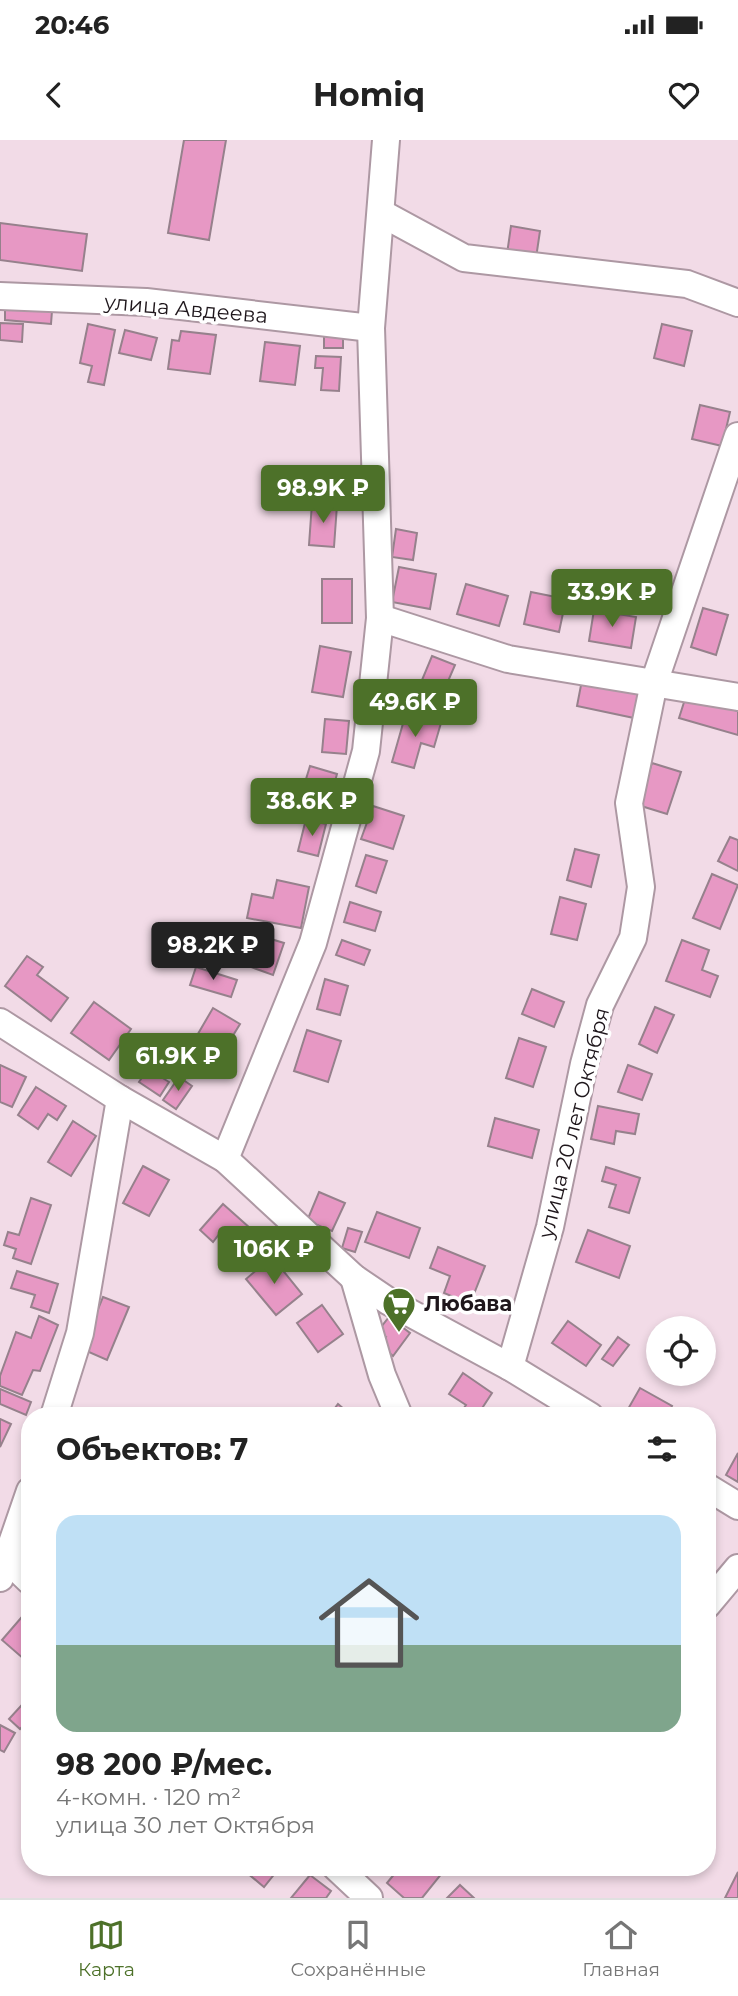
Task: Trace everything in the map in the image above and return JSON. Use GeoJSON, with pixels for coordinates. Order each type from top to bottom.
{"type":"FeatureCollection","features":[{"type":"Feature","properties":{"kind":"street"},"geometry":{"type":"LineString","coordinates":[[225,1159],[313,943],[366,751],[380,618],[371,328],[386,140]]}},
{"type":"Feature","properties":{"kind":"street"},"geometry":{"type":"LineString","coordinates":[[381,213],[464,258],[687,284],[738,303]]}},
{"type":"Feature","properties":{"kind":"street","name":"улица Авдеева"},"geometry":{"type":"LineString","coordinates":[[0,296],[146,302],[371,328]]}},
{"type":"Feature","properties":{"kind":"street","name":"улица 20 лет Октября"},"geometry":{"type":"LineString","coordinates":[[510,1367],[550,1227],[584,1064],[600,1005],[633,938],[641,887],[629,803],[654,683],[738,436]]}},
{"type":"Feature","properties":{"kind":"street"},"geometry":{"type":"LineString","coordinates":[[380,618],[508,659],[738,697]]}},
{"type":"Feature","properties":{"kind":"street"},"geometry":{"type":"LineString","coordinates":[[0,1022],[120,1099],[225,1159],[354,1278],[388,1301],[510,1367],[575,1407]]}},
{"type":"Feature","properties":{"kind":"street"},"geometry":{"type":"LineString","coordinates":[[57,1407],[80,1333],[120,1099]]}},
{"type":"Feature","properties":{"kind":"street"},"geometry":{"type":"LineString","coordinates":[[354,1278],[382,1375],[395,1407]]}},
{"type":"Feature","properties":{"kind":"street"},"geometry":{"type":"LineString","coordinates":[[716,1493],[738,1506]]}},
{"type":"Feature","properties":{"kind":"street"},"geometry":{"type":"LineString","coordinates":[[21,1518],[4,1569],[21,1577]]}},
{"type":"Feature","properties":{"kind":"street"},"geometry":{"type":"LineString","coordinates":[[716,1594],[738,1568]]}},
{"type":"Feature","properties":{"kind":"street"},"geometry":{"type":"LineString","coordinates":[[346,1876],[369,1898]]}},
{"type":"Feature","properties":{"kind":"building"},"geometry":{"type":"Polygon","coordinates":[[[184,140],[226,140],[209,240],[168,233],[184,140]]]}},
{"type":"Feature","properties":{"kind":"building"},"geometry":{"type":"Polygon","coordinates":[[[0,223],[87,234],[82,271],[0,260],[0,223]]]}},
{"type":"Feature","properties":{"kind":"building"},"geometry":{"type":"Polygon","coordinates":[[[511,226],[540,231],[536,258],[507,254],[511,226]]]}},
{"type":"Feature","properties":{"kind":"building"},"geometry":{"type":"Polygon","coordinates":[[[5,307],[52,311],[51,324],[5,320],[5,307]]]}},
{"type":"Feature","properties":{"kind":"building"},"geometry":{"type":"Polygon","coordinates":[[[0,323],[23,324],[22,342],[0,340],[0,323]]]}},
{"type":"Feature","properties":{"kind":"building"},"geometry":{"type":"Polygon","coordinates":[[[88,324],[115,330],[104,385],[88,382],[92,366],[80,363],[88,324]]]}},
{"type":"Feature","properties":{"kind":"building"},"geometry":{"type":"Polygon","coordinates":[[[662,324],[692,331],[684,366],[654,358],[662,324]]]}},
{"type":"Feature","properties":{"kind":"building"},"geometry":{"type":"Polygon","coordinates":[[[125,330],[157,338],[151,360],[119,353],[125,330]]]}},
{"type":"Feature","properties":{"kind":"building"},"geometry":{"type":"Polygon","coordinates":[[[181,331],[216,335],[210,374],[168,369],[172,340],[179,341],[181,331]]]}},
{"type":"Feature","properties":{"kind":"building"},"geometry":{"type":"Polygon","coordinates":[[[324,334],[343,335],[343,348],[324,348],[324,334]]]}},
{"type":"Feature","properties":{"kind":"building"},"geometry":{"type":"Polygon","coordinates":[[[265,342],[300,346],[295,385],[260,381],[265,342]]]}},
{"type":"Feature","properties":{"kind":"building"},"geometry":{"type":"Polygon","coordinates":[[[316,356],[341,357],[339,391],[321,390],[323,368],[315,368],[316,356]]]}},
{"type":"Feature","properties":{"kind":"building"},"geometry":{"type":"Polygon","coordinates":[[[700,405],[730,412],[722,446],[692,439],[700,405]]]}},
{"type":"Feature","properties":{"kind":"building"},"geometry":{"type":"Polygon","coordinates":[[[312,503],[337,505],[334,547],[309,545],[312,503]]]}},
{"type":"Feature","properties":{"kind":"building"},"geometry":{"type":"Polygon","coordinates":[[[396,529],[417,533],[413,560],[392,557],[396,529]]]}},
{"type":"Feature","properties":{"kind":"building"},"geometry":{"type":"Polygon","coordinates":[[[399,567],[436,574],[430,609],[392,602],[399,567]]]}},
{"type":"Feature","properties":{"kind":"building"},"geometry":{"type":"Polygon","coordinates":[[[322,579],[352,579],[352,623],[322,623],[322,579]]]}},
{"type":"Feature","properties":{"kind":"building"},"geometry":{"type":"Polygon","coordinates":[[[466,584],[508,596],[499,626],[457,614],[466,584]]]}},
{"type":"Feature","properties":{"kind":"building"},"geometry":{"type":"Polygon","coordinates":[[[531,592],[566,599],[559,632],[524,624],[531,592]]]}},
{"type":"Feature","properties":{"kind":"building"},"geometry":{"type":"Polygon","coordinates":[[[703,608],[728,615],[716,655],[691,647],[703,608]]]}},
{"type":"Feature","properties":{"kind":"building"},"geometry":{"type":"Polygon","coordinates":[[[594,610],[636,617],[631,648],[589,641],[594,610]]]}},
{"type":"Feature","properties":{"kind":"building"},"geometry":{"type":"Polygon","coordinates":[[[320,646],[351,652],[343,697],[312,692],[320,646]]]}},
{"type":"Feature","properties":{"kind":"building"},"geometry":{"type":"Polygon","coordinates":[[[432,656],[455,665],[439,702],[417,692],[432,656]]]}},
{"type":"Feature","properties":{"kind":"building"},"geometry":{"type":"Polygon","coordinates":[[[582,680],[639,692],[634,718],[577,706],[582,680]]]}},
{"type":"Feature","properties":{"kind":"building"},"geometry":{"type":"Polygon","coordinates":[[[686,696],[738,711],[738,735],[679,718],[686,696]]]}},
{"type":"Feature","properties":{"kind":"building"},"geometry":{"type":"Polygon","coordinates":[[[406,713],[441,723],[434,747],[421,743],[414,768],[392,762],[406,713]]]}},
{"type":"Feature","properties":{"kind":"building"},"geometry":{"type":"Polygon","coordinates":[[[325,719],[349,721],[346,754],[322,752],[325,719]]]}},
{"type":"Feature","properties":{"kind":"building"},"geometry":{"type":"Polygon","coordinates":[[[652,763],[681,772],[667,814],[638,805],[652,763]]]}},
{"type":"Feature","properties":{"kind":"building"},"geometry":{"type":"Polygon","coordinates":[[[310,766],[337,774],[327,810],[299,802],[310,766]]]}},
{"type":"Feature","properties":{"kind":"building"},"geometry":{"type":"Polygon","coordinates":[[[373,806],[404,816],[393,849],[361,839],[373,806]]]}},
{"type":"Feature","properties":{"kind":"building"},"geometry":{"type":"Polygon","coordinates":[[[306,819],[326,824],[318,856],[298,851],[306,819]]]}},
{"type":"Feature","properties":{"kind":"building"},"geometry":{"type":"Polygon","coordinates":[[[730,837],[738,840],[738,871],[718,861],[730,837]]]}},
{"type":"Feature","properties":{"kind":"building"},"geometry":{"type":"Polygon","coordinates":[[[575,849],[599,855],[591,887],[567,880],[575,849]]]}},
{"type":"Feature","properties":{"kind":"building"},"geometry":{"type":"Polygon","coordinates":[[[366,855],[387,861],[376,893],[356,886],[366,855]]]}},
{"type":"Feature","properties":{"kind":"building"},"geometry":{"type":"Polygon","coordinates":[[[712,874],[738,885],[720,929],[693,918],[712,874]]]}},
{"type":"Feature","properties":{"kind":"building"},"geometry":{"type":"Polygon","coordinates":[[[277,880],[309,887],[301,928],[247,918],[252,894],[273,898],[277,880]]]}},
{"type":"Feature","properties":{"kind":"building"},"geometry":{"type":"Polygon","coordinates":[[[560,897],[586,904],[577,940],[551,934],[560,897]]]}},
{"type":"Feature","properties":{"kind":"building"},"geometry":{"type":"Polygon","coordinates":[[[350,902],[381,912],[375,931],[344,922],[350,902]]]}},
{"type":"Feature","properties":{"kind":"building"},"geometry":{"type":"Polygon","coordinates":[[[261,936],[284,943],[273,975],[251,967],[261,936]]]}},
{"type":"Feature","properties":{"kind":"building"},"geometry":{"type":"Polygon","coordinates":[[[342,940],[370,950],[364,965],[336,955],[342,940]]]}},
{"type":"Feature","properties":{"kind":"building"},"geometry":{"type":"Polygon","coordinates":[[[682,940],[709,950],[702,970],[718,976],[710,997],[666,981],[682,940]]]}},
{"type":"Feature","properties":{"kind":"building"},"geometry":{"type":"Polygon","coordinates":[[[27,956],[43,967],[37,975],[68,998],[51,1021],[5,986],[27,956]]]}},
{"type":"Feature","properties":{"kind":"building"},"geometry":{"type":"Polygon","coordinates":[[[196,967],[237,980],[231,997],[190,985],[196,967]]]}},
{"type":"Feature","properties":{"kind":"building"},"geometry":{"type":"Polygon","coordinates":[[[325,979],[348,986],[340,1015],[317,1009],[325,979]]]}},
{"type":"Feature","properties":{"kind":"building"},"geometry":{"type":"Polygon","coordinates":[[[532,989],[564,1002],[554,1027],[522,1014],[532,989]]]}},
{"type":"Feature","properties":{"kind":"building"},"geometry":{"type":"Polygon","coordinates":[[[94,1002],[131,1029],[109,1060],[71,1033],[94,1002]]]}},
{"type":"Feature","properties":{"kind":"building"},"geometry":{"type":"Polygon","coordinates":[[[655,1007],[674,1015],[657,1053],[639,1044],[655,1007]]]}},
{"type":"Feature","properties":{"kind":"building"},"geometry":{"type":"Polygon","coordinates":[[[213,1008],[240,1024],[221,1055],[195,1039],[213,1008]]]}},
{"type":"Feature","properties":{"kind":"building"},"geometry":{"type":"Polygon","coordinates":[[[307,1030],[341,1041],[328,1082],[294,1071],[307,1030]]]}},
{"type":"Feature","properties":{"kind":"building"},"geometry":{"type":"Polygon","coordinates":[[[519,1038],[546,1047],[533,1087],[506,1078],[519,1038]]]}},
{"type":"Feature","properties":{"kind":"building"},"geometry":{"type":"Polygon","coordinates":[[[0,1065],[26,1077],[12,1107],[0,1102],[0,1065]]]}},
{"type":"Feature","properties":{"kind":"building"},"geometry":{"type":"Polygon","coordinates":[[[628,1065],[652,1074],[642,1100],[618,1092],[628,1065]]]}},
{"type":"Feature","properties":{"kind":"building"},"geometry":{"type":"Polygon","coordinates":[[[148,1069],[169,1082],[160,1096],[139,1082],[148,1069]]]}},
{"type":"Feature","properties":{"kind":"building"},"geometry":{"type":"Polygon","coordinates":[[[179,1077],[192,1086],[176,1109],[163,1100],[179,1077]]]}},
{"type":"Feature","properties":{"kind":"building"},"geometry":{"type":"Polygon","coordinates":[[[36,1087],[66,1106],[57,1120],[48,1114],[38,1129],[18,1115],[36,1087]]]}},
{"type":"Feature","properties":{"kind":"building"},"geometry":{"type":"Polygon","coordinates":[[[598,1106],[639,1114],[635,1134],[616,1131],[614,1144],[591,1139],[598,1106]]]}},
{"type":"Feature","properties":{"kind":"building"},"geometry":{"type":"Polygon","coordinates":[[[495,1118],[539,1130],[532,1158],[488,1146],[495,1118]]]}},
{"type":"Feature","properties":{"kind":"building"},"geometry":{"type":"Polygon","coordinates":[[[73,1121],[96,1136],[71,1176],[48,1162],[73,1121]]]}},
{"type":"Feature","properties":{"kind":"building"},"geometry":{"type":"Polygon","coordinates":[[[143,1166],[169,1180],[149,1216],[123,1203],[143,1166]]]}},
{"type":"Feature","properties":{"kind":"building"},"geometry":{"type":"Polygon","coordinates":[[[606,1167],[640,1178],[629,1213],[609,1207],[616,1185],[602,1181],[606,1167]]]}},
{"type":"Feature","properties":{"kind":"building"},"geometry":{"type":"Polygon","coordinates":[[[319,1192],[345,1203],[332,1231],[307,1221],[319,1192]]]}},
{"type":"Feature","properties":{"kind":"building"},"geometry":{"type":"Polygon","coordinates":[[[31,1198],[51,1205],[31,1264],[13,1258],[16,1249],[4,1245],[8,1232],[19,1235],[31,1198]]]}},
{"type":"Feature","properties":{"kind":"building"},"geometry":{"type":"Polygon","coordinates":[[[223,1204],[268,1244],[245,1270],[235,1261],[242,1252],[220,1233],[213,1242],[200,1230],[223,1204]]]}},
{"type":"Feature","properties":{"kind":"building"},"geometry":{"type":"Polygon","coordinates":[[[377,1212],[420,1228],[409,1258],[365,1242],[377,1212]]]}},
{"type":"Feature","properties":{"kind":"building"},"geometry":{"type":"Polygon","coordinates":[[[348,1228],[362,1232],[355,1252],[342,1248],[348,1228]]]}},
{"type":"Feature","properties":{"kind":"building"},"geometry":{"type":"Polygon","coordinates":[[[588,1230],[630,1246],[619,1278],[576,1262],[588,1230]]]}},
{"type":"Feature","properties":{"kind":"building"},"geometry":{"type":"Polygon","coordinates":[[[438,1247],[485,1266],[470,1304],[444,1293],[450,1276],[430,1268],[438,1247]]]}},
{"type":"Feature","properties":{"kind":"building"},"geometry":{"type":"Polygon","coordinates":[[[272,1257],[302,1294],[276,1315],[246,1279],[272,1257]]]}},
{"type":"Feature","properties":{"kind":"building"},"geometry":{"type":"Polygon","coordinates":[[[17,1271],[58,1284],[49,1313],[31,1307],[35,1295],[11,1288],[17,1271]]]}},
{"type":"Feature","properties":{"kind":"building"},"geometry":{"type":"Polygon","coordinates":[[[103,1297],[129,1307],[107,1360],[82,1349],[103,1297]]]}},
{"type":"Feature","properties":{"kind":"building"},"geometry":{"type":"Polygon","coordinates":[[[322,1305],[343,1334],[318,1352],[297,1323],[322,1305]]]}},
{"type":"Feature","properties":{"kind":"building"},"geometry":{"type":"Polygon","coordinates":[[[39,1316],[58,1325],[40,1371],[33,1370],[22,1395],[0,1386],[0,1376],[16,1332],[31,1338],[39,1316]]]}},
{"type":"Feature","properties":{"kind":"building"},"geometry":{"type":"Polygon","coordinates":[[[389,1317],[410,1333],[393,1356],[380,1345],[386,1337],[378,1331],[389,1317]]]}},
{"type":"Feature","properties":{"kind":"building"},"geometry":{"type":"Polygon","coordinates":[[[568,1321],[601,1345],[586,1366],[552,1343],[568,1321]]]}},
{"type":"Feature","properties":{"kind":"building"},"geometry":{"type":"Polygon","coordinates":[[[618,1337],[629,1345],[613,1366],[602,1359],[618,1337]]]}},
{"type":"Feature","properties":{"kind":"building"},"geometry":{"type":"Polygon","coordinates":[[[463,1373],[492,1393],[483,1407],[465,1407],[466,1405],[449,1394],[463,1373]]]}},
{"type":"Feature","properties":{"kind":"building"},"geometry":{"type":"Polygon","coordinates":[[[640,1388],[672,1406],[672,1407],[629,1407],[640,1388]]]}},
{"type":"Feature","properties":{"kind":"building"},"geometry":{"type":"Polygon","coordinates":[[[0,1389],[31,1402],[29,1407],[21,1407],[21,1413],[0,1404],[0,1389]]]}},
{"type":"Feature","properties":{"kind":"building"},"geometry":{"type":"Polygon","coordinates":[[[0,1419],[11,1424],[0,1447],[0,1419]]]}},
{"type":"Feature","properties":{"kind":"building"},"geometry":{"type":"Polygon","coordinates":[[[738,1453],[738,1482],[726,1475],[738,1453]]]}},
{"type":"Feature","properties":{"kind":"building"},"geometry":{"type":"Polygon","coordinates":[[[21,1618],[21,1657],[2,1640],[21,1618]]]}},
{"type":"Feature","properties":{"kind":"building"},"geometry":{"type":"Polygon","coordinates":[[[21,1706],[21,1728],[9,1719],[21,1706]]]}},
{"type":"Feature","properties":{"kind":"building"},"geometry":{"type":"Polygon","coordinates":[[[0,1725],[15,1733],[4,1752],[0,1750],[0,1725]]]}},
{"type":"Feature","properties":{"kind":"building"},"geometry":{"type":"Polygon","coordinates":[[[738,1872],[738,1898],[725,1898],[738,1872]]]}},
{"type":"Feature","properties":{"kind":"building"},"geometry":{"type":"Polygon","coordinates":[[[251,1876],[273,1876],[264,1887],[251,1876]]]}},
{"type":"Feature","properties":{"kind":"building"},"geometry":{"type":"Polygon","coordinates":[[[309,1876],[331,1891],[326,1898],[291,1898],[309,1876]]]}},
{"type":"Feature","properties":{"kind":"building"},"geometry":{"type":"Polygon","coordinates":[[[393,1876],[440,1876],[422,1898],[404,1898],[387,1883],[393,1876]]]}},
{"type":"Feature","properties":{"kind":"building"},"geometry":{"type":"Polygon","coordinates":[[[460,1885],[474,1898],[447,1898],[460,1885]]]}},
{"type":"Feature","properties":{"kind":"place","name":"Любава"},"geometry":{"type":"Point","coordinates":[399,1334]}}]}
